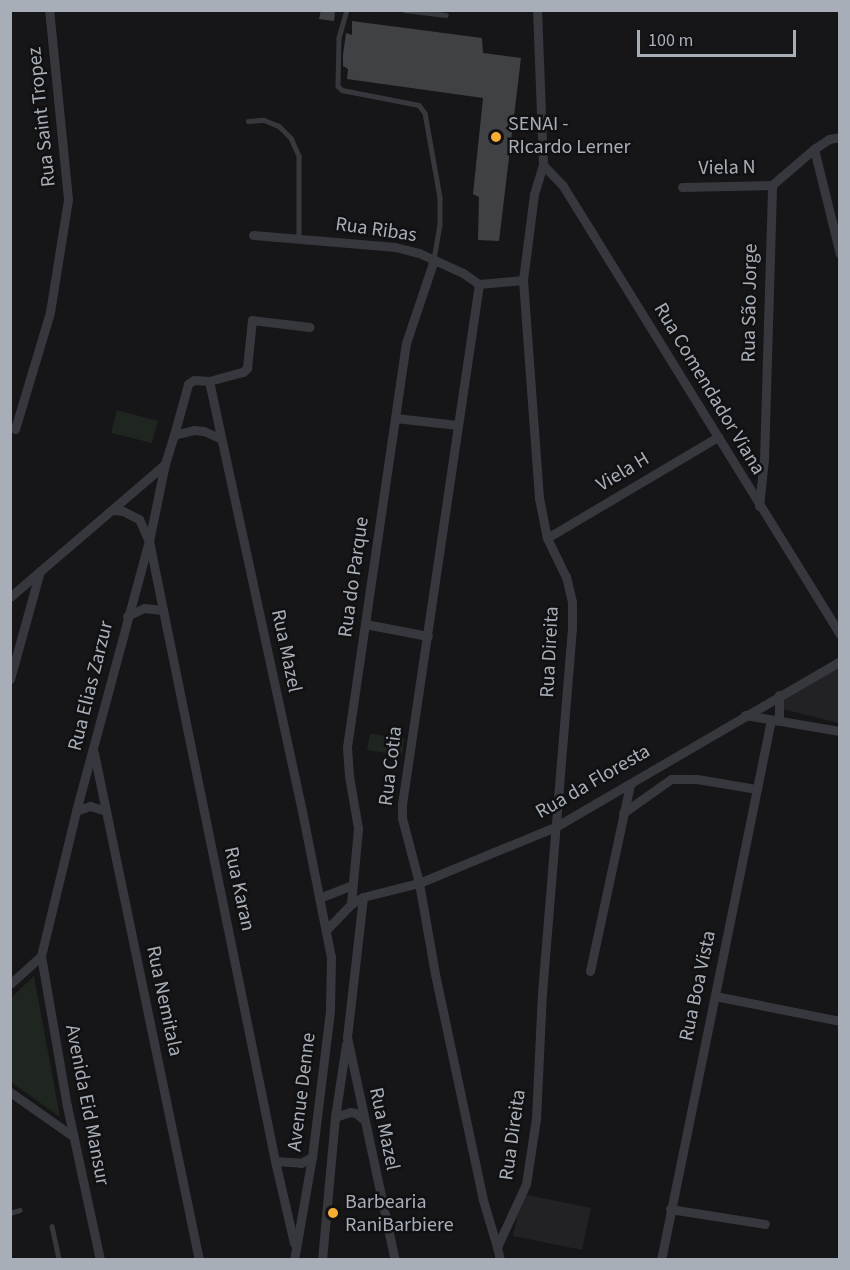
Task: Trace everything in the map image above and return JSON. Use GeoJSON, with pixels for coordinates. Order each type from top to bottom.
{"type":"FeatureCollection","features":[{"type":"Feature","properties":{"kind":"street","name":"Rua Saint Tropez"},"geometry":{"type":"LineString","coordinates":[[15,429],[50,312],[68,199],[50,10]]}},
{"type":"Feature","properties":{"kind":"street","name":"Rua Direita"},"geometry":{"type":"LineString","coordinates":[[497,1247],[526,1184],[536,1119],[542,993],[557,826],[572,602],[566,578],[547,538],[536,473],[523,280],[534,194],[543,165],[537,10]]}},
{"type":"Feature","properties":{"kind":"street"},"geometry":{"type":"LineString","coordinates":[[772,185],[814,149],[829,139],[840,137]]}},
{"type":"Feature","properties":{"kind":"street"},"geometry":{"type":"LineString","coordinates":[[814,149],[840,254]]}},
{"type":"Feature","properties":{"kind":"street","name":"Rua Comendador Viana"},"geometry":{"type":"LineString","coordinates":[[543,165],[563,186],[840,634]]}},
{"type":"Feature","properties":{"kind":"street","name":"Viela N"},"geometry":{"type":"LineString","coordinates":[[682,187],[772,185]]}},
{"type":"Feature","properties":{"kind":"street","name":"Rua São Jorge"},"geometry":{"type":"LineString","coordinates":[[759,506],[764,459],[772,185]]}},
{"type":"Feature","properties":{"kind":"street","name":"Rua Ribas"},"geometry":{"type":"LineString","coordinates":[[253,235],[395,247],[434,260],[479,284]]}},
{"type":"Feature","properties":{"kind":"street","name":"Rua do Parque"},"geometry":{"type":"LineString","coordinates":[[351,904],[358,828],[349,776],[347,747],[406,343],[434,260]]}},
{"type":"Feature","properties":{"kind":"street"},"geometry":{"type":"LineString","coordinates":[[479,284],[523,280]]}},
{"type":"Feature","properties":{"kind":"street","name":"Rua Cotia"},"geometry":{"type":"LineString","coordinates":[[479,284],[402,804],[402,818],[419,883],[435,974],[483,1200],[497,1247]]}},
{"type":"Feature","properties":{"kind":"street"},"geometry":{"type":"LineString","coordinates":[[209,381],[243,372],[247,368],[252,320],[310,327]]}},
{"type":"Feature","properties":{"kind":"street","name":"Rua Elias Zarzur"},"geometry":{"type":"LineString","coordinates":[[41,956],[76,811],[149,541],[165,464],[188,384],[194,380],[209,381]]}},
{"type":"Feature","properties":{"kind":"street","name":"Rua Mazel"},"geometry":{"type":"LineString","coordinates":[[209,381],[327,928]]}},
{"type":"Feature","properties":{"kind":"street"},"geometry":{"type":"LineString","coordinates":[[395,418],[458,425]]}},
{"type":"Feature","properties":{"kind":"street"},"geometry":{"type":"LineString","coordinates":[[174,435],[204,430],[221,439]]}},
{"type":"Feature","properties":{"kind":"street","name":"Viela H"},"geometry":{"type":"LineString","coordinates":[[547,538],[718,437]]}},
{"type":"Feature","properties":{"kind":"street"},"geometry":{"type":"LineString","coordinates":[[10,597],[165,464]]}},
{"type":"Feature","properties":{"kind":"street"},"geometry":{"type":"LineString","coordinates":[[113,510],[123,511],[139,519],[149,541]]}},
{"type":"Feature","properties":{"kind":"street","name":"Rua Karan"},"geometry":{"type":"LineString","coordinates":[[149,541],[275,1161],[295,1245]]}},
{"type":"Feature","properties":{"kind":"street"},"geometry":{"type":"LineString","coordinates":[[10,679],[40,571]]}},
{"type":"Feature","properties":{"kind":"street"},"geometry":{"type":"LineString","coordinates":[[127,616],[144,608],[164,610]]}},
{"type":"Feature","properties":{"kind":"street"},"geometry":{"type":"LineString","coordinates":[[365,624],[428,636]]}},
{"type":"Feature","properties":{"kind":"street","name":"Rua da Floresta"},"geometry":{"type":"LineString","coordinates":[[327,928],[351,904],[363,897],[419,883],[557,826],[840,661]]}},
{"type":"Feature","properties":{"kind":"street","name":"Rua Boa Vista"},"geometry":{"type":"LineString","coordinates":[[662,1260],[670,1209],[757,789],[775,721],[779,695]]}},
{"type":"Feature","properties":{"kind":"street"},"geometry":{"type":"LineString","coordinates":[[745,715],[840,731]]}},
{"type":"Feature","properties":{"kind":"street","name":"Rua Nemitala"},"geometry":{"type":"LineString","coordinates":[[94,751],[199,1260]]}},
{"type":"Feature","properties":{"kind":"street"},"geometry":{"type":"LineString","coordinates":[[624,813],[671,779],[697,779],[757,789]]}},
{"type":"Feature","properties":{"kind":"street"},"geometry":{"type":"LineString","coordinates":[[590,971],[630,784]]}},
{"type":"Feature","properties":{"kind":"street"},"geometry":{"type":"LineString","coordinates":[[76,811],[90,806],[106,811]]}},
{"type":"Feature","properties":{"kind":"street"},"geometry":{"type":"LineString","coordinates":[[319,898],[351,886]]}},
{"type":"Feature","properties":{"kind":"street","name":"Rua Mazel"},"geometry":{"type":"LineString","coordinates":[[363,897],[347,1036],[395,1260]]}},
{"type":"Feature","properties":{"kind":"street","name":"Avenue Denne"},"geometry":{"type":"LineString","coordinates":[[294,1260],[312,1157],[332,984],[327,928]]}},
{"type":"Feature","properties":{"kind":"street"},"geometry":{"type":"LineString","coordinates":[[10,984],[41,956]]}},
{"type":"Feature","properties":{"kind":"street","name":"Avenida Eid Mansur"},"geometry":{"type":"LineString","coordinates":[[41,956],[74,1137],[100,1260]]}},
{"type":"Feature","properties":{"kind":"street"},"geometry":{"type":"LineString","coordinates":[[715,996],[840,1021]]}},
{"type":"Feature","properties":{"kind":"street"},"geometry":{"type":"LineString","coordinates":[[322,1260],[335,1117],[347,1036]]}},
{"type":"Feature","properties":{"kind":"street"},"geometry":{"type":"LineString","coordinates":[[10,1092],[74,1137]]}},
{"type":"Feature","properties":{"kind":"street"},"geometry":{"type":"LineString","coordinates":[[335,1117],[350,1112],[356,1113],[363,1119]]}},
{"type":"Feature","properties":{"kind":"street"},"geometry":{"type":"LineString","coordinates":[[275,1161],[301,1163],[312,1157]]}},
{"type":"Feature","properties":{"kind":"street"},"geometry":{"type":"LineString","coordinates":[[670,1209],[765,1224]]}},
{"type":"Feature","properties":{"kind":"street"},"geometry":{"type":"LineString","coordinates":[[497,1247],[500,1260]]}},
{"type":"Feature","properties":{"kind":"lane"},"geometry":{"type":"LineString","coordinates":[[347,10],[339,38],[336,82],[338,86],[342,90],[419,105],[426,113],[440,197],[440,225],[434,260]]}},
{"type":"Feature","properties":{"kind":"lane"},"geometry":{"type":"LineString","coordinates":[[405,10],[446,15]]}},
{"type":"Feature","properties":{"kind":"lane"},"geometry":{"type":"LineString","coordinates":[[248,121],[264,120],[279,126],[291,138],[299,156],[299,239]]}},
{"type":"Feature","properties":{"kind":"lane"},"geometry":{"type":"LineString","coordinates":[[10,1213],[20,1210]]}},
{"type":"Feature","properties":{"kind":"lane"},"geometry":{"type":"LineString","coordinates":[[52,1226],[59,1260]]}},
{"type":"Feature","properties":{"kind":"shaded area"},"geometry":{"type":"Polygon","coordinates":[[[117,410],[158,421],[152,443],[111,433],[117,410]]]}},
{"type":"Feature","properties":{"kind":"shaded area"},"geometry":{"type":"Polygon","coordinates":[[[835,667],[839,668],[839,723],[782,709],[782,698],[835,667]]]}},
{"type":"Feature","properties":{"kind":"shaded area"},"geometry":{"type":"Polygon","coordinates":[[[370,734],[404,738],[402,755],[367,750],[370,734]]]}},
{"type":"Feature","properties":{"kind":"shaded area"},"geometry":{"type":"Polygon","coordinates":[[[34,976],[60,1117],[11,1082],[11,998],[34,976]]]}},
{"type":"Feature","properties":{"kind":"shaded area"},"geometry":{"type":"Polygon","coordinates":[[[522,1194],[591,1208],[582,1250],[513,1236],[522,1194]]]}},
{"type":"Feature","properties":{"kind":"building"},"geometry":{"type":"Polygon","coordinates":[[[321,10],[335,12],[334,21],[319,19],[321,10]]]}},
{"type":"Feature","properties":{"kind":"building","name":"SENAI - RIcardo Lerner"},"geometry":{"type":"Polygon","coordinates":[[[352,21],[482,38],[483,53],[521,58],[499,241],[478,240],[479,197],[473,194],[483,98],[347,79],[348,69],[343,66],[343,55],[346,33],[352,35],[352,21]]]}},
{"type":"Feature","properties":{"kind":"place","name":"SENAI - RIcardo Lerner"},"geometry":{"type":"Point","coordinates":[496,137]}},
{"type":"Feature","properties":{"kind":"place","name":"Barbearia RaniBarbiere"},"geometry":{"type":"Point","coordinates":[333,1213]}}]}
